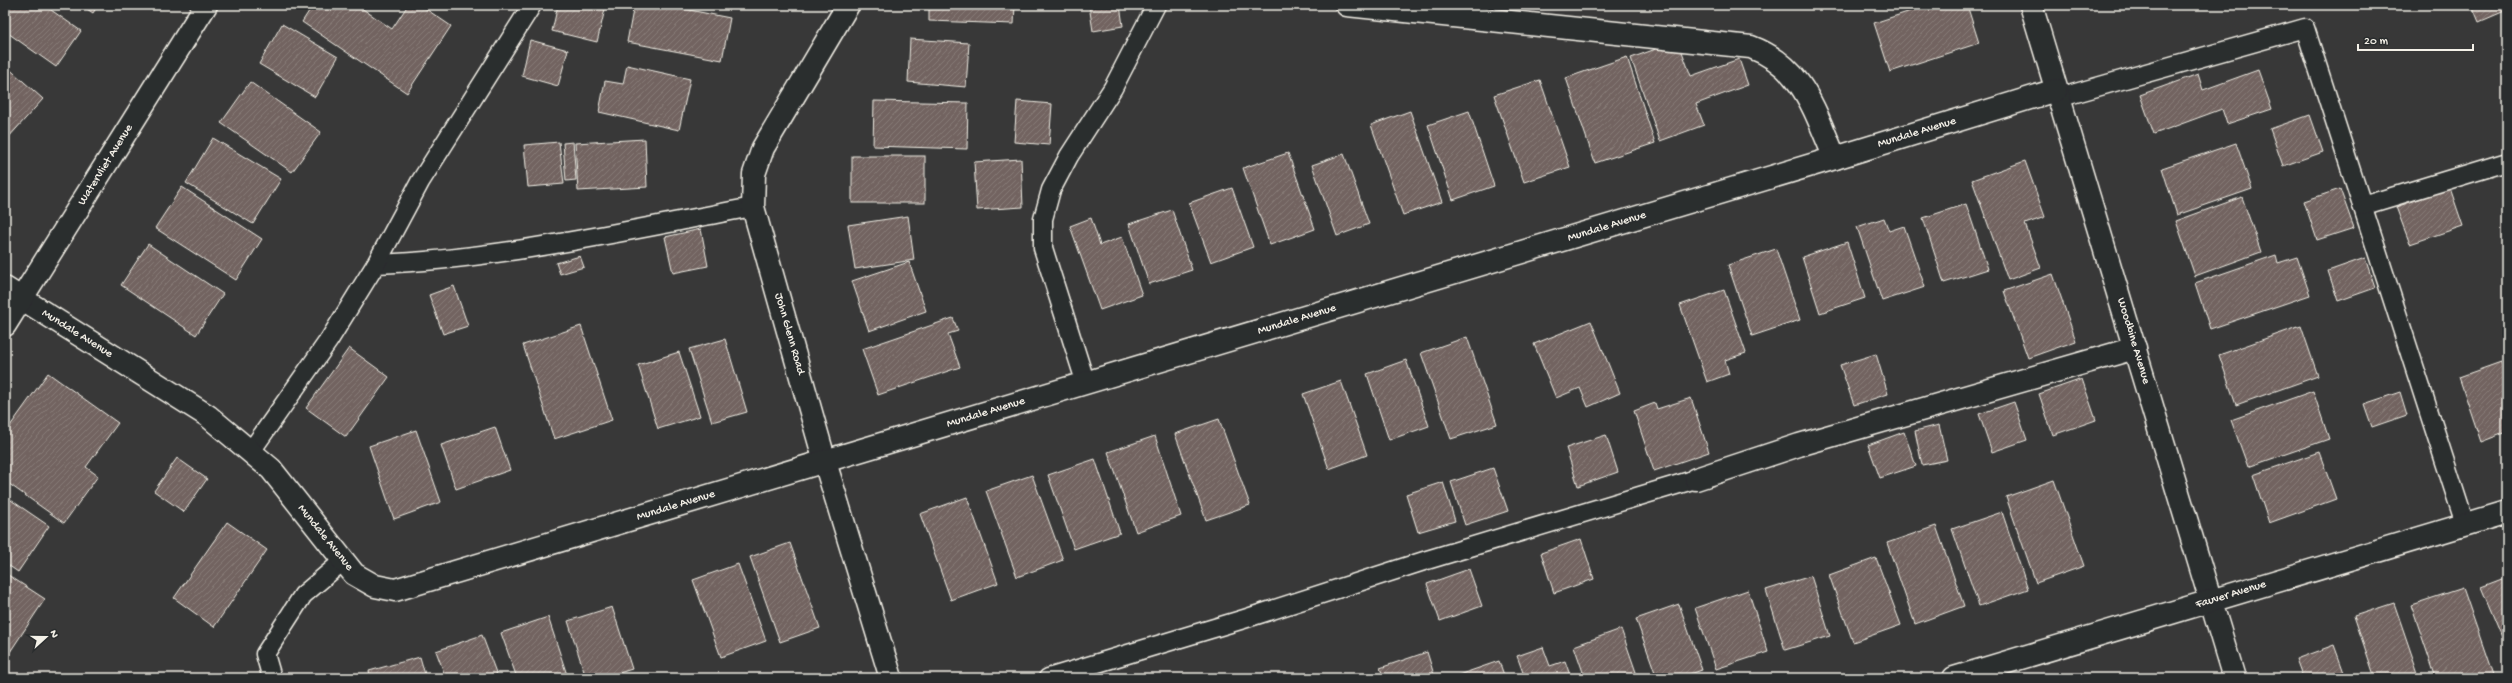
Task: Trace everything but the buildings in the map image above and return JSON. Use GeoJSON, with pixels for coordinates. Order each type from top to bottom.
{"type":"FeatureCollection","features":[{"type":"Feature","properties":{"kind":"street","name":"Watervliet Avenue"},"geometry":{"type":"LineString","coordinates":[[5,324],[13,294],[206,5]]}},
{"type":"Feature","properties":{"kind":"street","name":"John Glenn Road"},"geometry":{"type":"LineString","coordinates":[[848,5],[763,148],[754,174],[753,207],[825,462],[891,678]]}},
{"type":"Feature","properties":{"kind":"street"},"geometry":{"type":"LineString","coordinates":[[1347,5],[1751,47],[1787,67],[1805,89],[1835,158]]}},
{"type":"Feature","properties":{"kind":"street","name":"Woodbine Avenue"},"geometry":{"type":"LineString","coordinates":[[2031,5],[2234,678]]}},
{"type":"Feature","properties":{"kind":"street","name":"Mundale Avenue"},"geometry":{"type":"LineString","coordinates":[[13,294],[208,416],[251,451],[270,470],[354,574],[370,583],[395,590],[1086,384],[1835,158],[2057,94]]}},
{"type":"Feature","properties":{"kind":"street"},"geometry":{"type":"LineString","coordinates":[[1696,479],[1799,445],[2135,348]]}},
{"type":"Feature","properties":{"kind":"street","name":"Fauver Avenue"},"geometry":{"type":"LineString","coordinates":[[1954,678],[2507,512]]}},
{"type":"Feature","properties":{"kind":"lane"},"geometry":{"type":"LineString","coordinates":[[251,451],[329,340],[376,264],[420,182],[532,5]]}},
{"type":"Feature","properties":{"kind":"lane"},"geometry":{"type":"LineString","coordinates":[[1086,384],[1043,248],[1043,219],[1051,190],[1069,156],[1113,88],[1156,5]]}},
{"type":"Feature","properties":{"kind":"lane"},"geometry":{"type":"LineString","coordinates":[[2057,94],[2305,28],[2465,524]]}},
{"type":"Feature","properties":{"kind":"lane"},"geometry":{"type":"LineString","coordinates":[[2362,206],[2507,162]]}},
{"type":"Feature","properties":{"kind":"lane"},"geometry":{"type":"LineString","coordinates":[[376,264],[422,262],[533,247],[753,207]]}},
{"type":"Feature","properties":{"kind":"lane"},"geometry":{"type":"LineString","coordinates":[[1048,678],[1244,619],[1434,557],[1696,479]]}},
{"type":"Feature","properties":{"kind":"lane"},"geometry":{"type":"LineString","coordinates":[[272,678],[265,654],[303,595],[343,561]]}}]}
